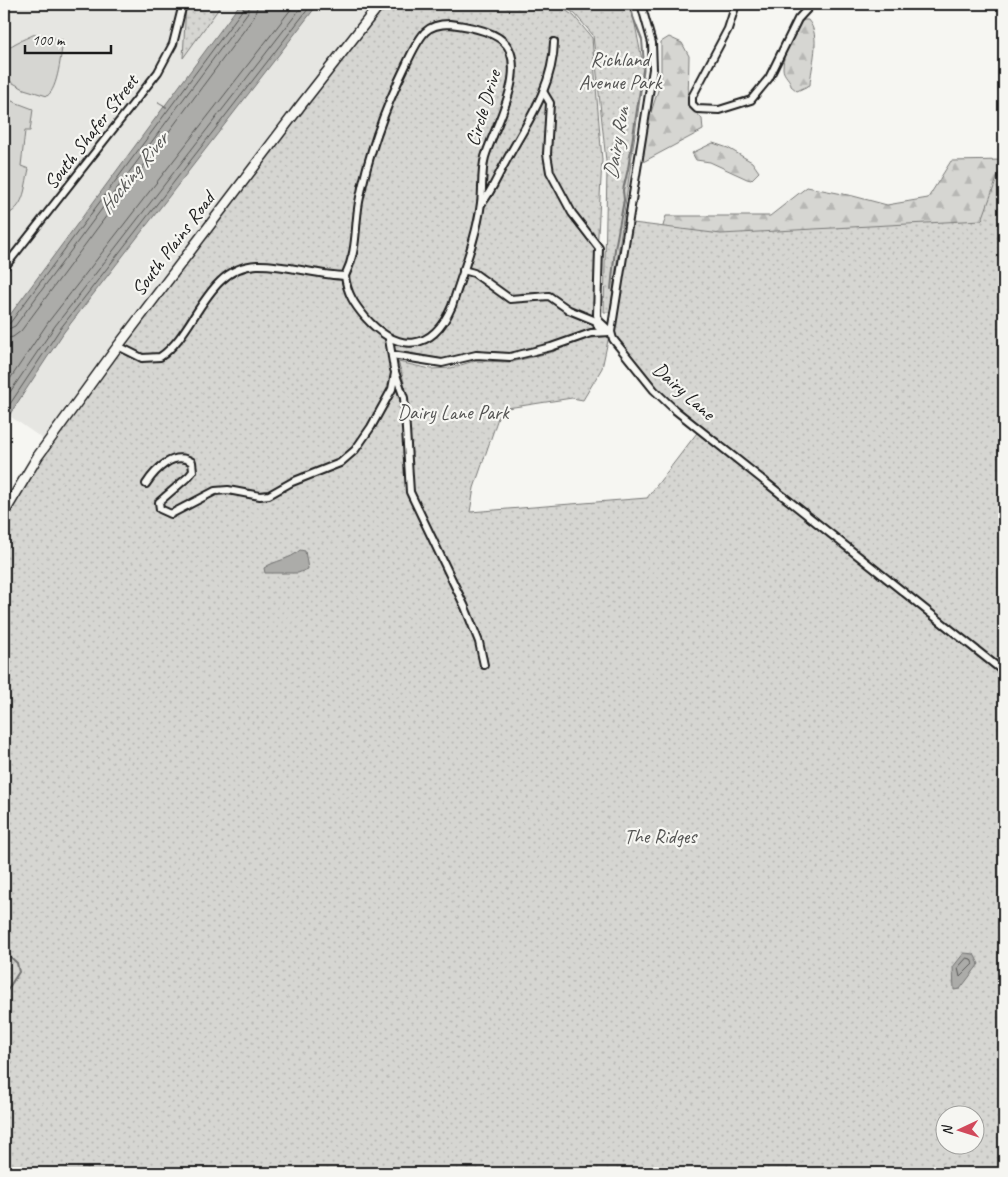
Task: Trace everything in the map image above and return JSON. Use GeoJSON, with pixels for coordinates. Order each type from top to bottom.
{"type":"FeatureCollection","features":[{"type":"Feature","properties":{"kind":"main road","name":"South Plains Road"},"geometry":{"type":"LineString","coordinates":[[4,513],[17,488],[38,456],[118,346],[380,4]]}},
{"type":"Feature","properties":{"kind":"street","name":"South Shafer Street"},"geometry":{"type":"LineString","coordinates":[[4,268],[158,72],[175,38],[183,4]]}},
{"type":"Feature","properties":{"kind":"street"},"geometry":{"type":"LineString","coordinates":[[611,332],[653,69],[652,43],[641,4]]}},
{"type":"Feature","properties":{"kind":"street"},"geometry":{"type":"LineString","coordinates":[[736,4],[725,34],[692,97],[692,104],[698,109],[719,110],[751,100],[769,78],[798,19],[810,6]]}},
{"type":"Feature","properties":{"kind":"street","name":"Circle Drive"},"geometry":{"type":"LineString","coordinates":[[345,276],[353,259],[359,202],[382,119],[413,50],[426,31],[438,25],[456,24],[495,36],[507,45],[512,57],[513,68],[510,88],[483,166],[481,204],[464,270],[449,314],[434,333],[415,342],[390,339]]}},
{"type":"Feature","properties":{"kind":"street"},"geometry":{"type":"LineString","coordinates":[[481,204],[491,192],[504,164],[544,93],[552,64],[554,42]]}},
{"type":"Feature","properties":{"kind":"street","name":"Dairy Lane"},"geometry":{"type":"LineString","coordinates":[[544,93],[550,103],[548,165],[572,213],[599,248],[596,315],[599,321],[611,332],[627,358],[668,404],[1004,672]]}},
{"type":"Feature","properties":{"kind":"street"},"geometry":{"type":"LineString","coordinates":[[118,346],[142,358],[160,357],[175,343],[220,282],[238,269],[267,265],[325,276],[345,276],[348,292],[355,304],[377,331],[390,339],[395,373],[400,382],[404,398],[410,492],[465,608],[479,642],[484,665]]}},
{"type":"Feature","properties":{"kind":"street"},"geometry":{"type":"LineString","coordinates":[[464,270],[474,273],[505,297],[517,300],[550,296],[569,310],[596,321],[598,327],[611,332]]}},
{"type":"Feature","properties":{"kind":"street"},"geometry":{"type":"LineString","coordinates":[[392,355],[442,363],[476,355],[510,357],[551,347],[591,333],[611,332]]}},
{"type":"Feature","properties":{"kind":"street"},"geometry":{"type":"LineString","coordinates":[[146,484],[159,469],[171,460],[182,457],[192,462],[193,471],[189,476],[159,502],[160,509],[171,514],[212,492],[225,490],[265,496],[297,479],[326,470],[355,450],[384,405],[392,389],[395,373]]}},
{"type":"Feature","properties":{"kind":"shaded area"},"geometry":{"type":"Polygon","coordinates":[[[4,4],[556,4],[574,16],[592,38],[602,160],[536,345],[446,359],[398,350],[406,393],[416,497],[125,496],[4,412],[4,4]]]}},
{"type":"Feature","properties":{"kind":"green space"},"geometry":{"type":"Polygon","coordinates":[[[186,4],[222,4],[183,58],[186,4]]]}},
{"type":"Feature","properties":{"kind":"green space","name":"The Ridges"},"geometry":{"type":"Polygon","coordinates":[[[380,4],[556,4],[574,16],[592,38],[602,160],[593,328],[551,343],[509,353],[476,351],[442,359],[394,350],[393,364],[400,382],[408,482],[418,504],[413,487],[406,397],[398,362],[431,369],[451,368],[474,361],[512,362],[552,352],[586,339],[609,336],[602,368],[583,400],[572,398],[501,409],[474,488],[470,512],[647,498],[700,429],[656,392],[611,332],[633,223],[721,234],[982,220],[1004,159],[1004,1173],[4,1173],[4,513],[17,488],[380,4]]]}},
{"type":"Feature","properties":{"kind":"green space","name":"Richland Avenue Park"},"geometry":{"type":"Polygon","coordinates":[[[560,4],[631,4],[644,70],[610,312],[604,312],[607,171],[593,35],[575,14],[560,4]]]}},
{"type":"Feature","properties":{"kind":"green space"},"geometry":{"type":"Polygon","coordinates":[[[808,20],[812,27],[815,51],[810,85],[797,91],[791,86],[784,73],[783,62],[791,38],[800,22],[808,20]]]}},
{"type":"Feature","properties":{"kind":"green space"},"geometry":{"type":"Polygon","coordinates":[[[35,34],[63,40],[54,86],[47,96],[24,89],[4,78],[6,53],[9,48],[35,34]]]}},
{"type":"Feature","properties":{"kind":"green space"},"geometry":{"type":"Polygon","coordinates":[[[669,37],[682,43],[689,56],[688,103],[702,119],[703,130],[643,162],[647,125],[661,81],[661,42],[669,37]]]}},
{"type":"Feature","properties":{"kind":"green space"},"geometry":{"type":"Polygon","coordinates":[[[4,98],[33,109],[30,131],[25,131],[21,166],[29,169],[24,191],[16,208],[4,216],[4,98]]]}},
{"type":"Feature","properties":{"kind":"green space"},"geometry":{"type":"Polygon","coordinates":[[[713,143],[728,148],[752,162],[759,172],[751,180],[710,162],[696,160],[692,153],[713,143]]]}},
{"type":"Feature","properties":{"kind":"green space"},"geometry":{"type":"Polygon","coordinates":[[[1004,160],[1004,283],[670,247],[663,226],[666,216],[770,216],[807,187],[887,205],[928,198],[951,161],[1004,160]]]}},
{"type":"Feature","properties":{"kind":"water","name":"Hocking River"},"geometry":{"type":"Polygon","coordinates":[[[240,4],[318,4],[64,332],[4,423],[4,323],[240,4]]]}},
{"type":"Feature","properties":{"kind":"water"},"geometry":{"type":"Polygon","coordinates":[[[300,550],[305,551],[308,569],[298,573],[265,573],[264,568],[292,556],[300,550]]]}},
{"type":"Feature","properties":{"kind":"water"},"geometry":{"type":"Polygon","coordinates":[[[964,953],[974,954],[979,964],[960,989],[954,990],[953,967],[964,953]]]}},
{"type":"Feature","properties":{"kind":"waterway","name":"Dairy Run"},"geometry":{"type":"LineString","coordinates":[[611,289],[615,249],[624,200],[623,190],[644,64],[642,40],[628,4]]}},
{"type":"Feature","properties":{"kind":"waterway"},"geometry":{"type":"LineString","coordinates":[[159,103],[166,107]]}},
{"type":"Feature","properties":{"kind":"waterway"},"geometry":{"type":"LineString","coordinates":[[4,951],[17,963],[19,972],[4,995]]}},
{"type":"Feature","properties":{"kind":"park label","name":"Dairy Lane Park"},"geometry":{"type":"Point","coordinates":[453,412]}}]}
